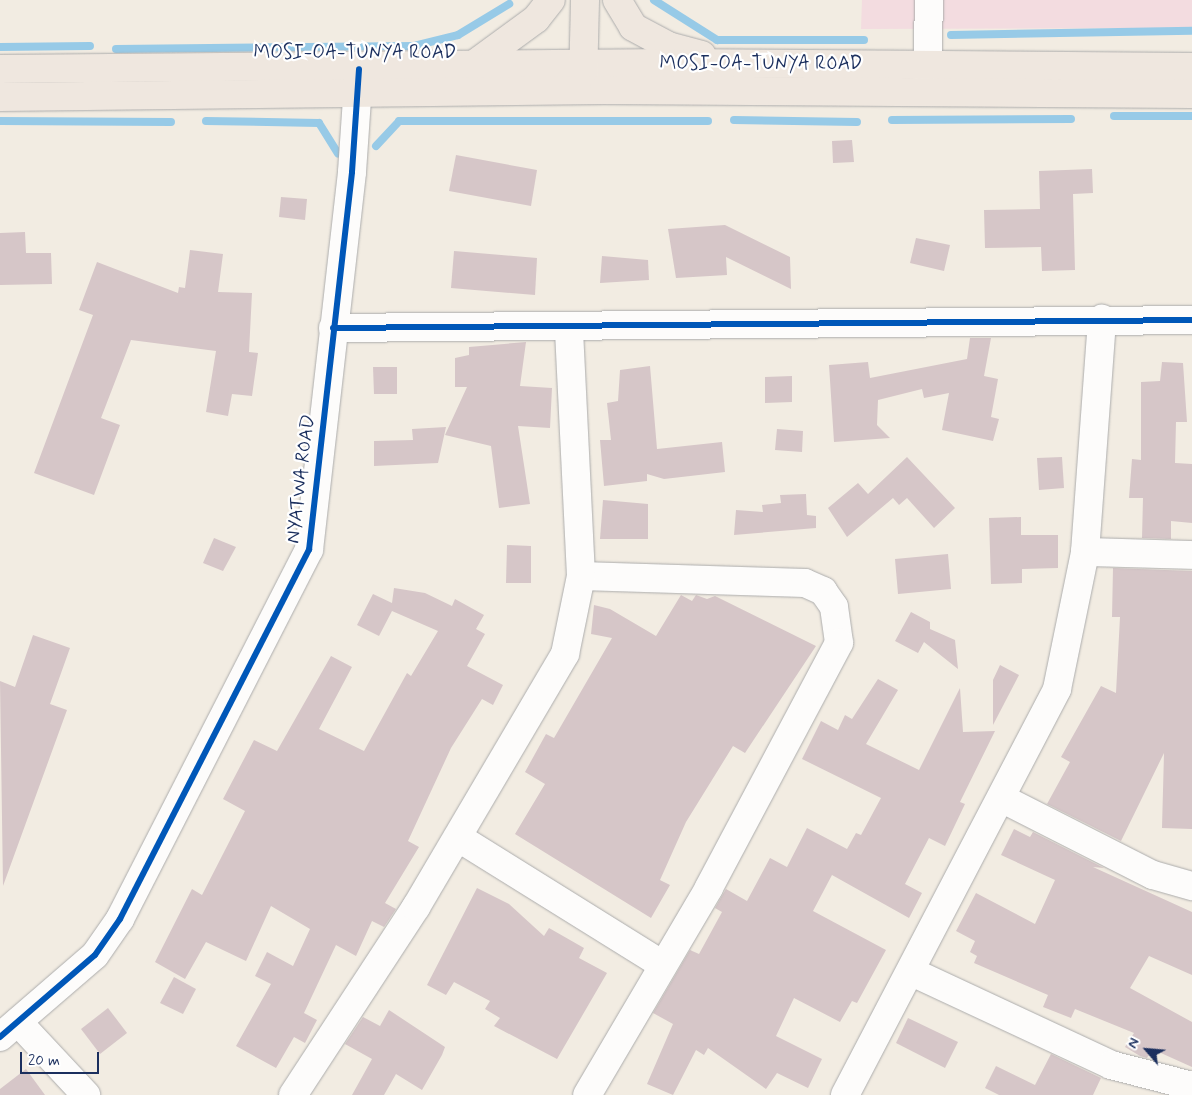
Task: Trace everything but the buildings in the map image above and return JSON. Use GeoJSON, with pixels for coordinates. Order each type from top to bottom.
{"type":"FeatureCollection","features":[{"type":"Feature","properties":{"kind":"main road"},"geometry":{"type":"LineString","coordinates":[[469,68],[536,18],[551,0]]}},
{"type":"Feature","properties":{"kind":"main road"},"geometry":{"type":"LineString","coordinates":[[583,78],[585,0]]}},
{"type":"Feature","properties":{"kind":"main road"},"geometry":{"type":"LineString","coordinates":[[617,0],[633,27],[668,46],[755,64]]}},
{"type":"Feature","properties":{"kind":"main road","name":"MOSI-OA-TUNYA ROAD"},"geometry":{"type":"LineString","coordinates":[[0,97],[358,82],[583,78],[755,64],[1192,67]]}},
{"type":"Feature","properties":{"kind":"main road","name":"MOSI-OA-TUNYA ROAD"},"geometry":{"type":"LineString","coordinates":[[0,69],[358,82],[469,68],[583,78],[927,93],[1192,94]]}},
{"type":"Feature","properties":{"kind":"street"},"geometry":{"type":"LineString","coordinates":[[927,93],[929,0]]}},
{"type":"Feature","properties":{"kind":"street","name":"NYATWA ROAD"},"geometry":{"type":"LineString","coordinates":[[9,1030],[95,955],[120,919],[309,550],[352,172],[358,82]]}},
{"type":"Feature","properties":{"kind":"street"},"geometry":{"type":"LineString","coordinates":[[333,328],[570,327],[1102,319],[1192,320]]}},
{"type":"Feature","properties":{"kind":"street"},"geometry":{"type":"LineString","coordinates":[[845,1095],[912,972],[1057,689],[1086,552],[1102,319]]}},
{"type":"Feature","properties":{"kind":"street"},"geometry":{"type":"LineString","coordinates":[[293,1095],[459,838],[565,654],[581,576],[570,327]]}},
{"type":"Feature","properties":{"kind":"street"},"geometry":{"type":"LineString","coordinates":[[1086,552],[1192,555]]}},
{"type":"Feature","properties":{"kind":"street"},"geometry":{"type":"LineString","coordinates":[[581,576],[805,583],[823,591],[837,622],[839,643],[663,965],[587,1095]]}},
{"type":"Feature","properties":{"kind":"street"},"geometry":{"type":"LineString","coordinates":[[1001,798],[1153,875],[1192,886]]}},
{"type":"Feature","properties":{"kind":"street"},"geometry":{"type":"LineString","coordinates":[[459,838],[663,965]]}},
{"type":"Feature","properties":{"kind":"street"},"geometry":{"type":"LineString","coordinates":[[912,972],[1105,1063],[1192,1086]]}},
{"type":"Feature","properties":{"kind":"street"},"geometry":{"type":"LineString","coordinates":[[9,1030],[86,1095]]}},
{"type":"Feature","properties":{"kind":"shaded area"},"geometry":{"type":"Polygon","coordinates":[[[862,0],[1192,0],[1192,28],[861,29],[862,0]]]}},
{"type":"Feature","properties":{"kind":"waterway"},"geometry":{"type":"LineString","coordinates":[[654,0],[717,40],[864,40]]}},
{"type":"Feature","properties":{"kind":"waterway"},"geometry":{"type":"LineString","coordinates":[[116,49],[414,46],[458,35],[509,4]]}},
{"type":"Feature","properties":{"kind":"waterway"},"geometry":{"type":"LineString","coordinates":[[951,35],[1192,31]]}},
{"type":"Feature","properties":{"kind":"waterway"},"geometry":{"type":"LineString","coordinates":[[0,47],[90,46]]}},
{"type":"Feature","properties":{"kind":"waterway"},"geometry":{"type":"LineString","coordinates":[[1114,116],[1192,116]]}},
{"type":"Feature","properties":{"kind":"waterway"},"geometry":{"type":"LineString","coordinates":[[892,120],[1071,119]]}},
{"type":"Feature","properties":{"kind":"waterway"},"geometry":{"type":"LineString","coordinates":[[734,120],[857,122]]}},
{"type":"Feature","properties":{"kind":"waterway"},"geometry":{"type":"LineString","coordinates":[[0,121],[171,122]]}},
{"type":"Feature","properties":{"kind":"waterway"},"geometry":{"type":"LineString","coordinates":[[206,121],[319,123],[338,153]]}},
{"type":"Feature","properties":{"kind":"waterway"},"geometry":{"type":"LineString","coordinates":[[376,146],[399,121],[708,121]]}},
{"type":"Feature","properties":{"kind":"cycle path"},"geometry":{"type":"LineString","coordinates":[[0,1037],[95,955],[120,919],[309,550],[352,172],[359,69]]}},
{"type":"Feature","properties":{"kind":"cycle path"},"geometry":{"type":"LineString","coordinates":[[333,328],[1192,320]]}}]}
